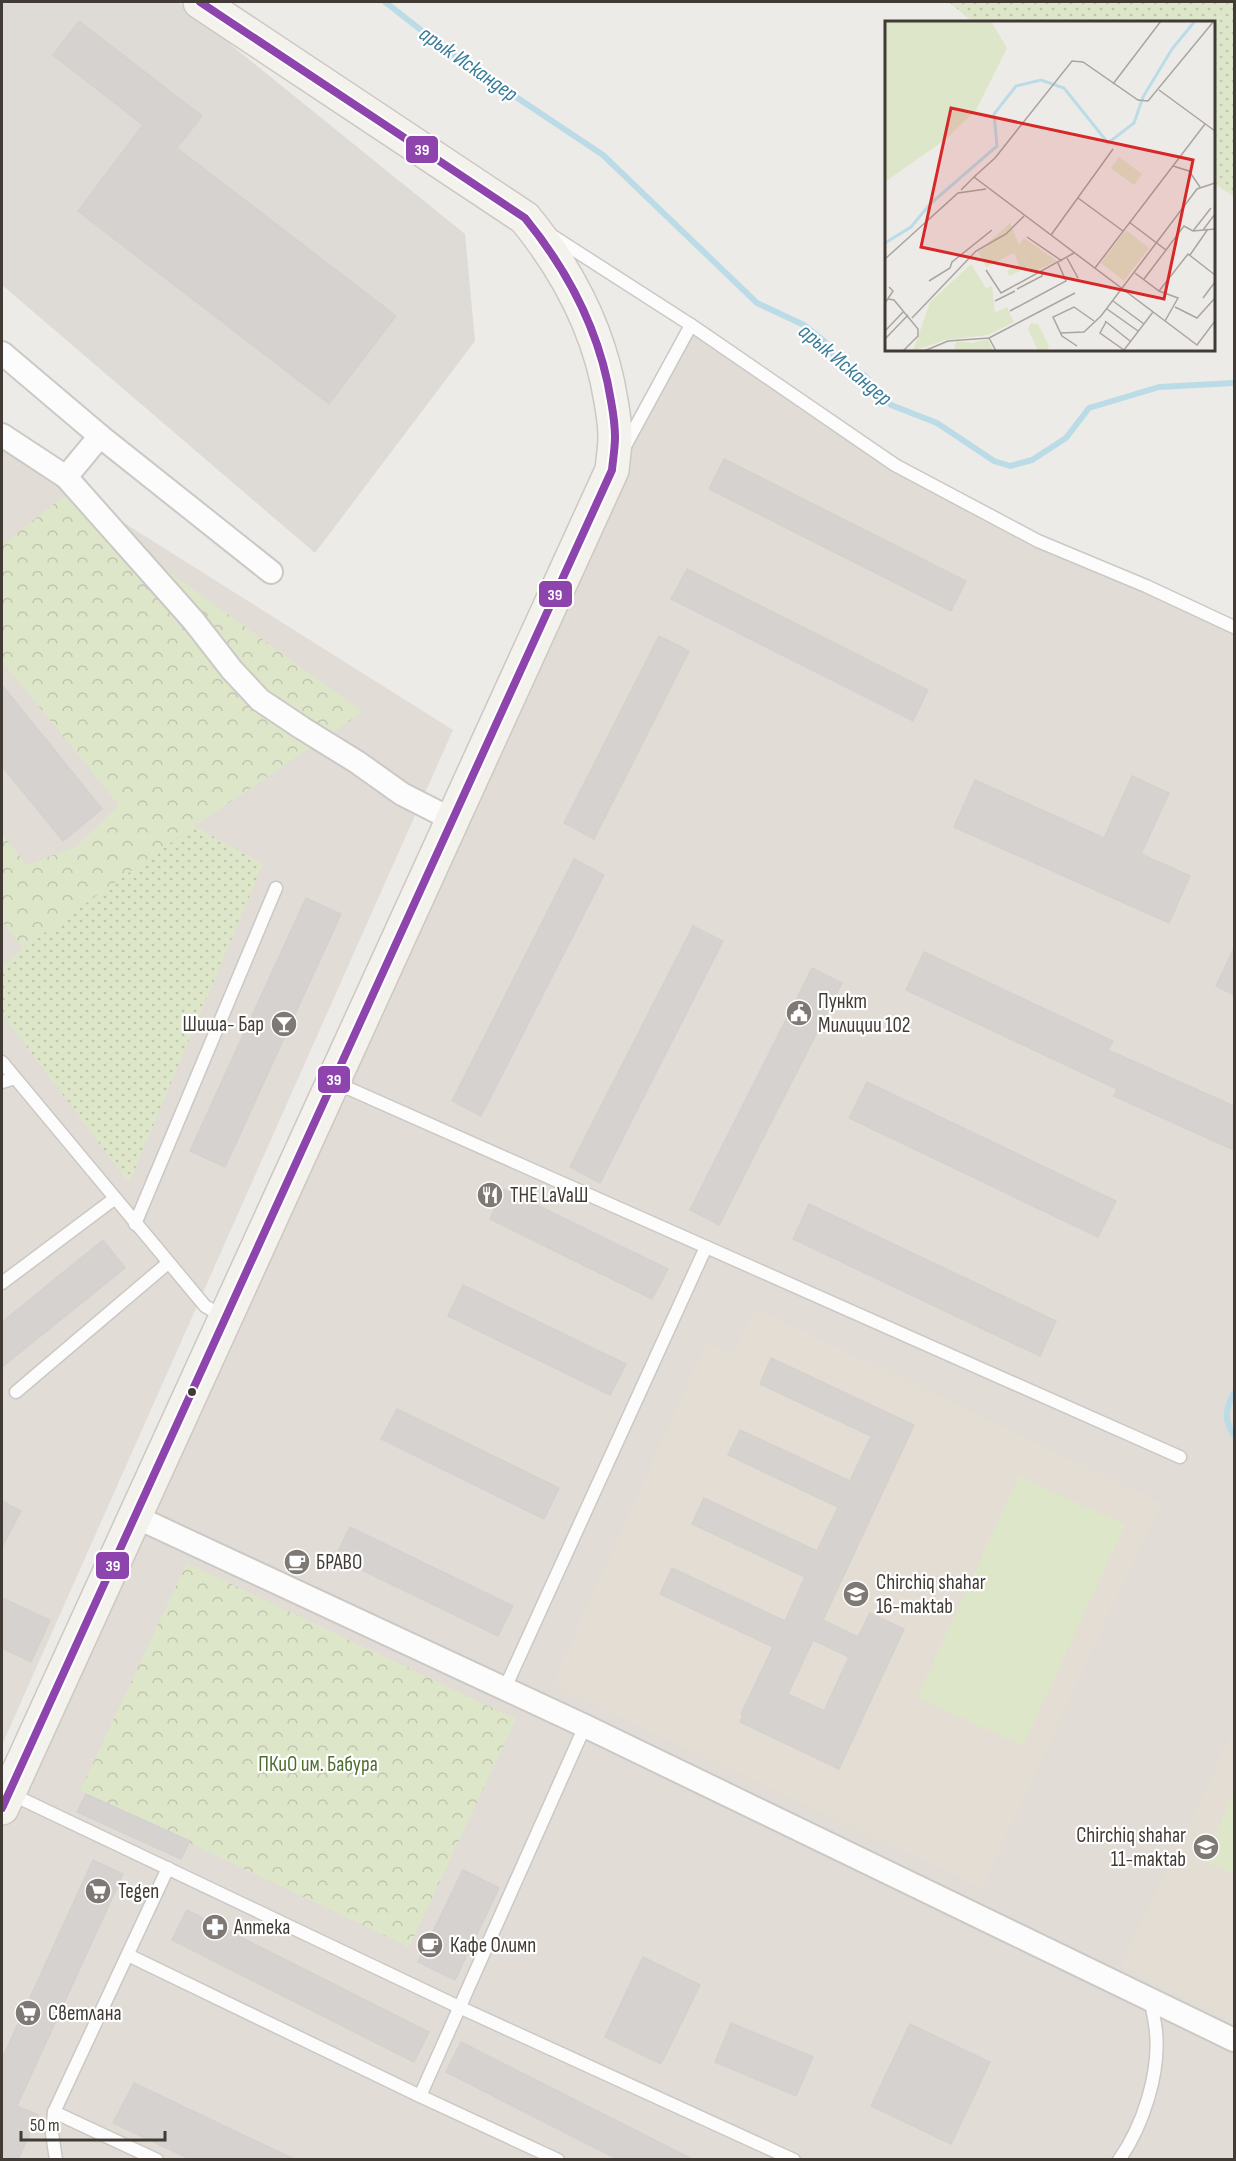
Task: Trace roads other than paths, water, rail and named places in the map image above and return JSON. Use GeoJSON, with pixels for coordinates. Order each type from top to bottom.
{"type":"FeatureCollection","features":[{"type":"Feature","properties":{"kind":"street"},"geometry":{"type":"LineString","coordinates":[[4,1797],[334,1082],[612,470],[615,437],[613,416],[606,372],[596,340],[584,308],[567,277],[548,247],[525,218],[200,2]]}},
{"type":"Feature","properties":{"kind":"street"},"geometry":{"type":"LineString","coordinates":[[2,354],[100,436],[271,572]]}},
{"type":"Feature","properties":{"kind":"street"},"geometry":{"type":"LineString","coordinates":[[2,435],[66,477],[193,620],[232,670],[260,700],[357,762],[402,794],[453,820]]}},
{"type":"Feature","properties":{"kind":"street"},"geometry":{"type":"LineString","coordinates":[[66,477],[100,436]]}},
{"type":"Feature","properties":{"kind":"street"},"geometry":{"type":"LineString","coordinates":[[134,1516],[585,1726],[1234,2040]]}},
{"type":"Feature","properties":{"kind":"lane"},"geometry":{"type":"LineString","coordinates":[[525,218],[691,325],[895,465],[1038,541],[1146,586],[1234,627]]}},
{"type":"Feature","properties":{"kind":"lane"},"geometry":{"type":"LineString","coordinates":[[612,470],[691,325]]}},
{"type":"Feature","properties":{"kind":"lane"},"geometry":{"type":"LineString","coordinates":[[135,1224],[276,888]]}},
{"type":"Feature","properties":{"kind":"lane"},"geometry":{"type":"LineString","coordinates":[[2,1062],[205,1306],[225,1318]]}},
{"type":"Feature","properties":{"kind":"lane"},"geometry":{"type":"LineString","coordinates":[[2,1082],[15,1078]]}},
{"type":"Feature","properties":{"kind":"lane"},"geometry":{"type":"LineString","coordinates":[[334,1082],[1180,1457]]}},
{"type":"Feature","properties":{"kind":"lane"},"geometry":{"type":"LineString","coordinates":[[2,1283],[114,1199]]}},
{"type":"Feature","properties":{"kind":"lane"},"geometry":{"type":"LineString","coordinates":[[505,1688],[706,1247]]}},
{"type":"Feature","properties":{"kind":"lane"},"geometry":{"type":"LineString","coordinates":[[16,1392],[168,1263]]}},
{"type":"Feature","properties":{"kind":"lane"},"geometry":{"type":"LineString","coordinates":[[420,2096],[585,1726]]}},
{"type":"Feature","properties":{"kind":"lane"},"geometry":{"type":"LineString","coordinates":[[4,1797],[168,1868],[459,2007],[794,2160]]}},
{"type":"Feature","properties":{"kind":"lane"},"geometry":{"type":"LineString","coordinates":[[56,2160],[52,2133],[54,2112],[168,1868]]}},
{"type":"Feature","properties":{"kind":"lane"},"geometry":{"type":"LineString","coordinates":[[128,1955],[558,2160]]}},
{"type":"Feature","properties":{"kind":"lane"},"geometry":{"type":"LineString","coordinates":[[1119,2160],[1131,2143],[1146,2105],[1156,2057],[1156,2033],[1151,1999]]}},
{"type":"Feature","properties":{"kind":"lane"},"geometry":{"type":"LineString","coordinates":[[54,2112],[158,2160]]}},
{"type":"Feature","properties":{"kind":"waterway","name":"арык Искандер"},"geometry":{"type":"LineString","coordinates":[[385,2],[453,55],[603,155],[757,303],[804,325],[824,341],[837,360],[864,375],[891,405],[937,423],[994,461],[1010,466],[1032,460],[1066,438],[1089,408],[1159,387],[1234,383]]}},
{"type":"Feature","properties":{"kind":"waterway","name":"арык Искандер"},"geometry":{"type":"LineString","coordinates":[[1234,1393],[1227,1414],[1228,1424],[1234,1435]]}},
{"type":"Feature","properties":{"kind":"place","name":"Пункт Милиции 102"},"geometry":{"type":"Point","coordinates":[799,1013]}},
{"type":"Feature","properties":{"kind":"place","name":"Шиша- Бар"},"geometry":{"type":"Point","coordinates":[284,1024]}},
{"type":"Feature","properties":{"kind":"place","name":"THE LaVaШ"},"geometry":{"type":"Point","coordinates":[490,1195]}},
{"type":"Feature","properties":{"kind":"place","name":"БРАВО"},"geometry":{"type":"Point","coordinates":[297,1562]}},
{"type":"Feature","properties":{"kind":"place","name":"Chirchiq shahar 16-maktab"},"geometry":{"type":"Point","coordinates":[856,1594]}},
{"type":"Feature","properties":{"kind":"place","name":"Chirchiq shahar 11-maktab"},"geometry":{"type":"Point","coordinates":[1206,1847]}},
{"type":"Feature","properties":{"kind":"place","name":"Tegen"},"geometry":{"type":"Point","coordinates":[98,1891]}},
{"type":"Feature","properties":{"kind":"place","name":"Аптека"},"geometry":{"type":"Point","coordinates":[215,1927]}},
{"type":"Feature","properties":{"kind":"place","name":"Кафе Олимп"},"geometry":{"type":"Point","coordinates":[430,1945]}},
{"type":"Feature","properties":{"kind":"place","name":"Светлана"},"geometry":{"type":"Point","coordinates":[28,2013]}},
{"type":"Feature","properties":{"kind":"park label","name":"ПКиО им. Бабура"},"geometry":{"type":"Point","coordinates":[318,1764]}}]}
